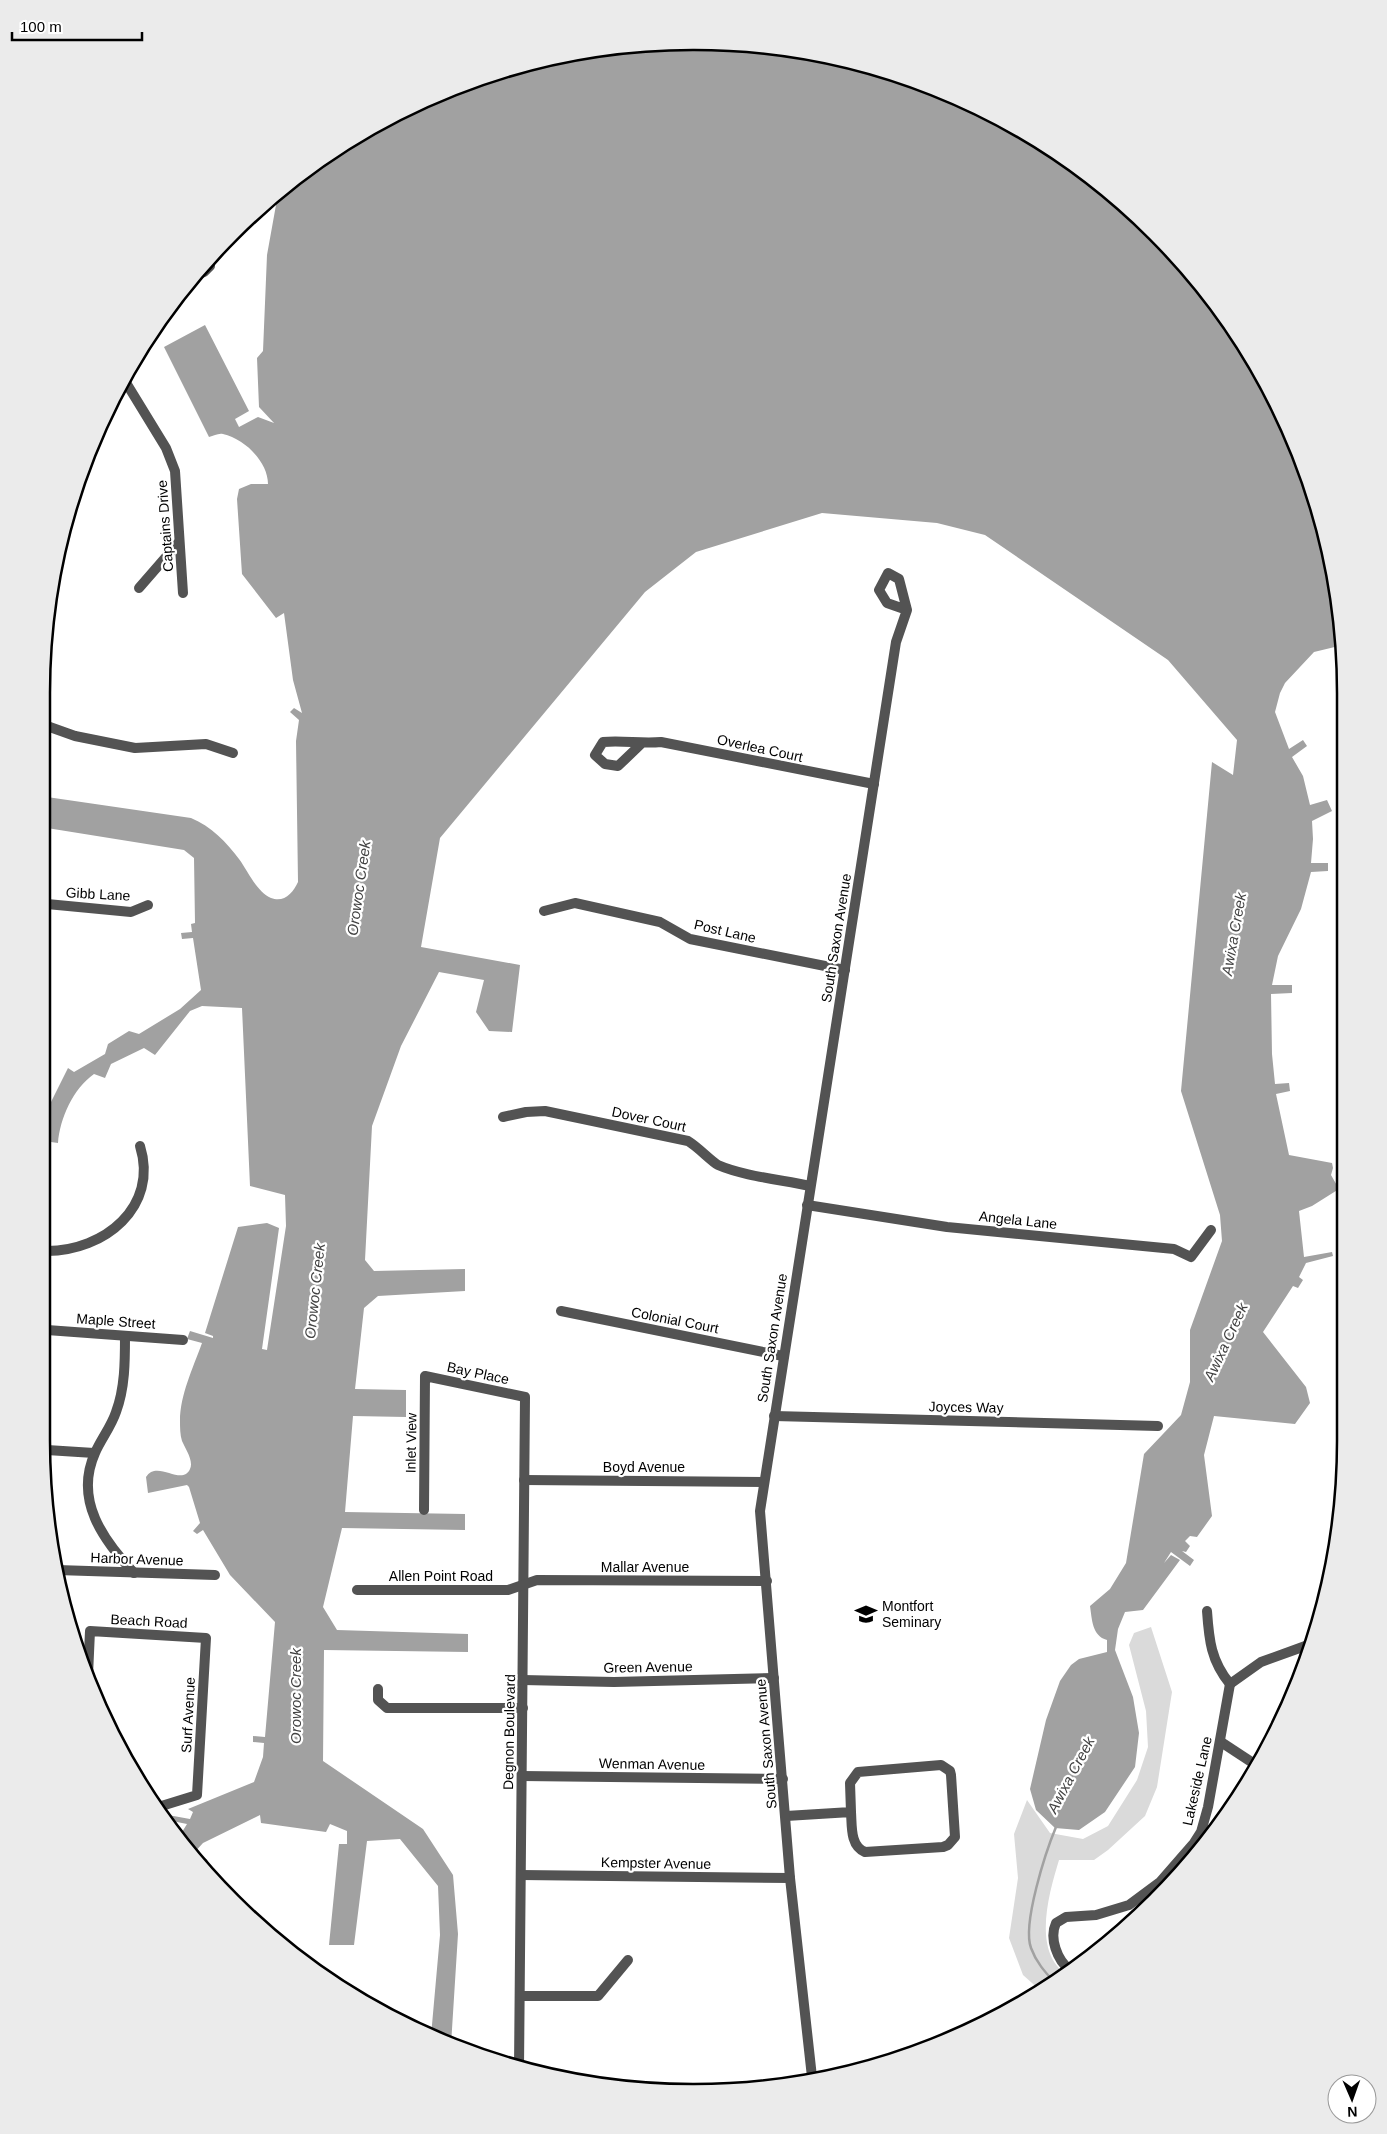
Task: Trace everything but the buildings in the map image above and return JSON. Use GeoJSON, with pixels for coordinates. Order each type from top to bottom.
{"type":"FeatureCollection","features":[{"type":"Feature","properties":{"kind":"street","name":"Captains Drive"},"geometry":{"type":"LineString","coordinates":[[128,387],[166,448],[173,465],[183,593]]}},
{"type":"Feature","properties":{"kind":"street"},"geometry":{"type":"LineString","coordinates":[[139,588],[179,542]]}},
{"type":"Feature","properties":{"kind":"street","name":"South Saxon Avenue"},"geometry":{"type":"LineString","coordinates":[[812,2073],[790,1878],[760,1511],[896,642],[907,610]]}},
{"type":"Feature","properties":{"kind":"street"},"geometry":{"type":"LineString","coordinates":[[50,727],[75,736],[135,748],[206,744],[233,753]]}},
{"type":"Feature","properties":{"kind":"street","name":"Overlea Court"},"geometry":{"type":"LineString","coordinates":[[641,744],[661,742],[874,784]]}},
{"type":"Feature","properties":{"kind":"street","name":"Post Lane"},"geometry":{"type":"LineString","coordinates":[[544,910],[575,903],[660,922],[690,939],[845,970]]}},
{"type":"Feature","properties":{"kind":"street","name":"Gibb Lane"},"geometry":{"type":"LineString","coordinates":[[50,904],[131,912],[148,905]]}},
{"type":"Feature","properties":{"kind":"street","name":"Dover Court"},"geometry":{"type":"LineString","coordinates":[[503,1117],[526,1112],[544,1111],[688,1141],[701,1149],[716,1164],[734,1170],[810,1186]]}},
{"type":"Feature","properties":{"kind":"street"},"geometry":{"type":"LineString","coordinates":[[50,1251],[64,1251],[84,1246],[103,1237],[120,1223],[133,1207],[142,1185],[146,1163],[140,1146]]}},
{"type":"Feature","properties":{"kind":"street","name":"Angela Lane"},"geometry":{"type":"LineString","coordinates":[[807,1205],[947,1227],[1174,1249],[1191,1258],[1211,1230]]}},
{"type":"Feature","properties":{"kind":"street","name":"Colonial Court"},"geometry":{"type":"LineString","coordinates":[[561,1312],[783,1356]]}},
{"type":"Feature","properties":{"kind":"street","name":"Maple Street"},"geometry":{"type":"LineString","coordinates":[[50,1330],[183,1340]]}},
{"type":"Feature","properties":{"kind":"street"},"geometry":{"type":"LineString","coordinates":[[125,1336],[125,1364],[119,1403],[108,1430],[94,1453],[89,1485],[91,1509],[103,1536],[115,1553],[134,1572]]}},
{"type":"Feature","properties":{"kind":"street","name":"Bay Place"},"geometry":{"type":"LineString","coordinates":[[425,1376],[525,1397]]}},
{"type":"Feature","properties":{"kind":"street","name":"Inlet View"},"geometry":{"type":"LineString","coordinates":[[424,1510],[425,1376]]}},
{"type":"Feature","properties":{"kind":"street","name":"Degnon Boulevard"},"geometry":{"type":"LineString","coordinates":[[519,2060],[525,1397]]}},
{"type":"Feature","properties":{"kind":"street","name":"Joyces Way"},"geometry":{"type":"LineString","coordinates":[[774,1416],[1158,1426]]}},
{"type":"Feature","properties":{"kind":"street"},"geometry":{"type":"LineString","coordinates":[[50,1450],[94,1453]]}},
{"type":"Feature","properties":{"kind":"street","name":"Boyd Avenue"},"geometry":{"type":"LineString","coordinates":[[524,1480],[764,1482]]}},
{"type":"Feature","properties":{"kind":"street","name":"Harbor Avenue"},"geometry":{"type":"LineString","coordinates":[[63,1570],[216,1575]]}},
{"type":"Feature","properties":{"kind":"street","name":"Mallar Avenue"},"geometry":{"type":"LineString","coordinates":[[524,1584],[537,1580],[767,1582]]}},
{"type":"Feature","properties":{"kind":"street","name":"Allen Point Road"},"geometry":{"type":"LineString","coordinates":[[357,1590],[508,1590],[524,1584]]}},
{"type":"Feature","properties":{"kind":"street"},"geometry":{"type":"LineString","coordinates":[[1207,1611],[1210,1650],[1222,1674],[1230,1684],[1261,1662],[1303,1647]]}},
{"type":"Feature","properties":{"kind":"street","name":"Beach Road"},"geometry":{"type":"LineString","coordinates":[[89,1660],[90,1631],[206,1638]]}},
{"type":"Feature","properties":{"kind":"street","name":"Surf Avenue"},"geometry":{"type":"LineString","coordinates":[[163,1805],[197,1795],[206,1638]]}},
{"type":"Feature","properties":{"kind":"street","name":"Green Avenue"},"geometry":{"type":"LineString","coordinates":[[523,1680],[614,1682],[774,1678]]}},
{"type":"Feature","properties":{"kind":"street","name":"Lakeside Lane"},"geometry":{"type":"LineString","coordinates":[[1065,1966],[1053,1941],[1052,1935],[1056,1923],[1072,1915],[1096,1915],[1116,1910],[1139,1899],[1160,1882],[1200,1832],[1208,1808],[1230,1684]]}},
{"type":"Feature","properties":{"kind":"street"},"geometry":{"type":"LineString","coordinates":[[378,1689],[378,1700],[387,1708],[523,1708]]}},
{"type":"Feature","properties":{"kind":"street"},"geometry":{"type":"LineString","coordinates":[[1221,1742],[1251,1762]]}},
{"type":"Feature","properties":{"kind":"street"},"geometry":{"type":"LineString","coordinates":[[941,1765],[950,1771],[955,1837],[948,1845],[943,1847],[865,1852],[860,1850],[853,1840],[850,1812],[850,1783],[858,1772],[941,1765]]}},
{"type":"Feature","properties":{"kind":"street","name":"Wenman Avenue"},"geometry":{"type":"LineString","coordinates":[[522,1776],[782,1780]]}},
{"type":"Feature","properties":{"kind":"street"},"geometry":{"type":"LineString","coordinates":[[786,1816],[850,1812]]}},
{"type":"Feature","properties":{"kind":"street","name":"Kempster Avenue"},"geometry":{"type":"LineString","coordinates":[[521,1875],[790,1878]]}},
{"type":"Feature","properties":{"kind":"street"},"geometry":{"type":"LineString","coordinates":[[520,1996],[598,1996],[628,1960]]}},
{"type":"Feature","properties":{"kind":"shaded area"},"geometry":{"type":"Polygon","coordinates":[[[1151,1627],[1172,1692],[1157,1787],[1145,1816],[1108,1850],[1094,1860],[1059,1860],[1048,1905],[1046,1937],[1049,1951],[1061,1969],[1035,1986],[1023,1975],[1009,1938],[1018,1878],[1014,1834],[1027,1800],[1050,1833],[1083,1839],[1108,1826],[1137,1780],[1148,1747],[1146,1711],[1129,1645],[1134,1633],[1151,1627]]]}},
{"type":"Feature","properties":{"kind":"water","name":"Orowoc Creek"},"geometry":{"type":"Polygon","coordinates":[[[651,51],[736,51],[819,62],[900,84],[940,99],[978,116],[1051,158],[1118,210],[1149,238],[1177,269],[1229,336],[1271,409],[1303,487],[1325,568],[1335,647],[1314,652],[1285,683],[1275,712],[1289,749],[1303,740],[1307,746],[1292,757],[1303,776],[1310,805],[1327,800],[1332,811],[1312,821],[1311,863],[1328,863],[1328,871],[1311,872],[1301,909],[1278,956],[1272,985],[1292,985],[1292,993],[1271,994],[1272,1054],[1275,1084],[1289,1083],[1290,1091],[1276,1094],[1289,1155],[1332,1163],[1331,1175],[1337,1186],[1337,1190],[1312,1206],[1299,1211],[1304,1257],[1332,1252],[1333,1256],[1306,1263],[1299,1277],[1303,1280],[1298,1288],[1293,1286],[1263,1332],[1306,1387],[1310,1403],[1295,1424],[1214,1416],[1204,1455],[1212,1516],[1197,1537],[1190,1536],[1185,1541],[1190,1546],[1186,1552],[1182,1551],[1194,1560],[1190,1566],[1171,1552],[1164,1563],[1171,1555],[1180,1560],[1143,1610],[1125,1612],[1118,1629],[1115,1650],[1133,1697],[1139,1733],[1135,1767],[1105,1812],[1079,1830],[1055,1828],[1036,1810],[1030,1789],[1046,1720],[1060,1681],[1071,1665],[1079,1659],[1107,1652],[1107,1640],[1098,1635],[1096,1631],[1092,1621],[1090,1606],[1110,1589],[1126,1563],[1144,1454],[1181,1415],[1190,1382],[1190,1330],[1222,1241],[1220,1215],[1181,1091],[1212,762],[1233,775],[1237,740],[1168,660],[985,535],[937,523],[822,513],[696,552],[645,592],[440,838],[421,947],[520,965],[512,1032],[489,1031],[476,1012],[484,980],[439,972],[401,1046],[372,1126],[365,1260],[374,1271],[465,1269],[465,1291],[378,1296],[364,1308],[355,1389],[406,1390],[406,1417],[353,1416],[345,1512],[465,1514],[465,1530],[342,1528],[323,1607],[337,1630],[468,1634],[468,1652],[324,1650],[323,1761],[423,1829],[453,1875],[458,1934],[452,2037],[432,2028],[440,1935],[438,1886],[400,1839],[367,1841],[354,1945],[329,1945],[339,1844],[347,1844],[347,1831],[330,1824],[326,1832],[261,1823],[260,1815],[203,1843],[197,1849],[182,1831],[187,1824],[175,1822],[171,1816],[190,1819],[193,1812],[188,1809],[254,1782],[263,1757],[264,1743],[253,1742],[253,1736],[265,1737],[275,1622],[230,1575],[203,1530],[197,1534],[193,1531],[200,1523],[189,1487],[187,1485],[148,1493],[146,1477],[151,1472],[156,1471],[181,1475],[186,1474],[190,1469],[190,1458],[181,1436],[181,1411],[182,1401],[202,1343],[187,1339],[190,1331],[213,1338],[213,1336],[205,1333],[238,1227],[267,1223],[279,1228],[262,1349],[267,1350],[286,1226],[285,1195],[250,1186],[242,1008],[202,1006],[190,1011],[155,1055],[144,1048],[111,1064],[105,1078],[94,1074],[80,1088],[69,1105],[59,1133],[58,1143],[50,1144],[50,1104],[68,1068],[74,1072],[105,1054],[108,1044],[129,1031],[139,1034],[180,1009],[201,990],[193,938],[182,939],[181,933],[192,932],[191,924],[195,923],[194,858],[184,850],[50,828],[50,797],[191,818],[212,830],[224,841],[261,891],[271,898],[280,899],[288,896],[298,882],[296,741],[299,720],[290,712],[294,708],[302,713],[293,680],[284,613],[276,618],[242,574],[237,499],[239,489],[251,484],[268,484],[267,476],[260,460],[247,446],[223,434],[209,437],[164,347],[205,325],[249,411],[235,419],[239,427],[258,417],[274,423],[259,407],[257,358],[263,351],[267,255],[276,205],[336,158],[409,116],[487,84],[568,62],[651,51]]]}},
{"type":"Feature","properties":{"kind":"waterway","name":"Awixa Creek"},"geometry":{"type":"LineString","coordinates":[[1049,1977],[1035,1958],[1029,1937],[1032,1905],[1036,1888],[1056,1827]]}},
{"type":"Feature","properties":{"kind":"place","name":"Montfort Seminary"},"geometry":{"type":"Point","coordinates":[866,1614]}}]}
